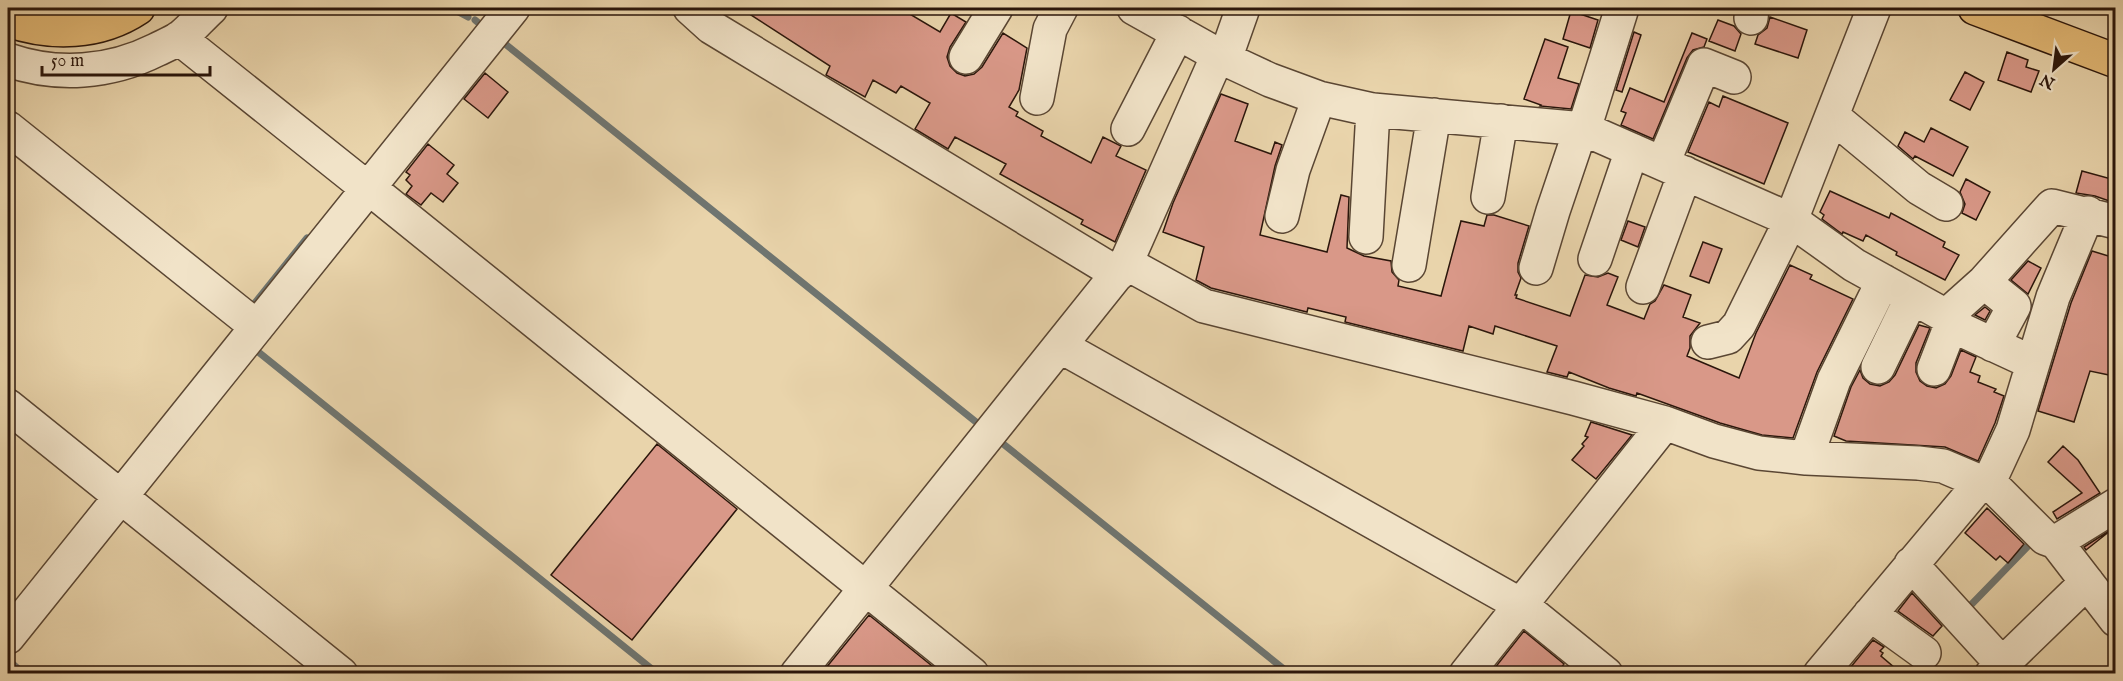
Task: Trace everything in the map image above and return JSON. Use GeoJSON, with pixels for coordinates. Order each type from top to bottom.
{"type":"FeatureCollection","features":[{"type":"Feature","properties":{"kind":"main road"},"geometry":{"type":"LineString","coordinates":[[8,20],[26,27],[61,31],[94,27],[129,14],[138,8]]}},
{"type":"Feature","properties":{"kind":"main road"},"geometry":{"type":"LineString","coordinates":[[1975,8],[2115,61]]}},
{"type":"Feature","properties":{"kind":"street"},"geometry":{"type":"LineString","coordinates":[[8,60],[21,65],[59,70],[100,69],[138,59],[179,38],[211,8]]}},
{"type":"Feature","properties":{"kind":"street"},"geometry":{"type":"LineString","coordinates":[[8,637],[121,497],[248,320],[361,183],[513,8]]}},
{"type":"Feature","properties":{"kind":"street"},"geometry":{"type":"LineString","coordinates":[[690,8],[711,27],[1122,268],[1204,306],[1573,398],[1665,423],[1714,441],[1760,453],[1942,466],[1985,483],[2002,494],[2045,538],[2056,542],[2115,620]]}},
{"type":"Feature","properties":{"kind":"street"},"geometry":{"type":"LineString","coordinates":[[966,57],[996,8]]}},
{"type":"Feature","properties":{"kind":"street"},"geometry":{"type":"LineString","coordinates":[[1036,99],[1050,29],[1060,8]]}},
{"type":"Feature","properties":{"kind":"street"},"geometry":{"type":"LineString","coordinates":[[1134,8],[1221,57],[1270,80],[1319,98],[1373,110],[1582,129],[1791,220],[1854,265],[1912,297],[1948,321],[2033,363]]}},
{"type":"Feature","properties":{"kind":"street"},"geometry":{"type":"LineString","coordinates":[[797,674],[1122,268],[1243,8]]}},
{"type":"Feature","properties":{"kind":"street"},"geometry":{"type":"LineString","coordinates":[[1536,268],[1622,8]]}},
{"type":"Feature","properties":{"kind":"street"},"geometry":{"type":"LineString","coordinates":[[1708,342],[1728,337],[1739,325],[1791,220],[1874,8]]}},
{"type":"Feature","properties":{"kind":"street"},"geometry":{"type":"LineString","coordinates":[[1128,129],[1178,32]]}},
{"type":"Feature","properties":{"kind":"street"},"geometry":{"type":"LineString","coordinates":[[179,38],[972,674]]}},
{"type":"Feature","properties":{"kind":"street"},"geometry":{"type":"LineString","coordinates":[[1643,287],[1704,65],[1734,77]]}},
{"type":"Feature","properties":{"kind":"street"},"geometry":{"type":"LineString","coordinates":[[1282,216],[1293,170],[1319,98]]}},
{"type":"Feature","properties":{"kind":"street"},"geometry":{"type":"LineString","coordinates":[[1366,237],[1373,110]]}},
{"type":"Feature","properties":{"kind":"street"},"geometry":{"type":"LineString","coordinates":[[1408,265],[1434,115]]}},
{"type":"Feature","properties":{"kind":"street"},"geometry":{"type":"LineString","coordinates":[[1832,116],[1919,188],[1946,204]]}},
{"type":"Feature","properties":{"kind":"street"},"geometry":{"type":"LineString","coordinates":[[1488,196],[1501,121]]}},
{"type":"Feature","properties":{"kind":"street"},"geometry":{"type":"LineString","coordinates":[[8,128],[248,320]]}},
{"type":"Feature","properties":{"kind":"street"},"geometry":{"type":"LineString","coordinates":[[1595,259],[1632,150]]}},
{"type":"Feature","properties":{"kind":"street"},"geometry":{"type":"LineString","coordinates":[[1820,674],[1911,564],[1985,483],[2013,430],[2053,297],[2102,218],[2052,206],[1948,321],[1934,369]]}},
{"type":"Feature","properties":{"kind":"street"},"geometry":{"type":"LineString","coordinates":[[1806,458],[1834,380],[1883,281]]}},
{"type":"Feature","properties":{"kind":"street"},"geometry":{"type":"LineString","coordinates":[[1984,282],[2014,306],[1993,345]]}},
{"type":"Feature","properties":{"kind":"street"},"geometry":{"type":"LineString","coordinates":[[1878,367],[1912,297]]}},
{"type":"Feature","properties":{"kind":"street"},"geometry":{"type":"LineString","coordinates":[[1060,346],[1521,605],[1606,674]]}},
{"type":"Feature","properties":{"kind":"street"},"geometry":{"type":"LineString","coordinates":[[8,406],[342,674]]}},
{"type":"Feature","properties":{"kind":"street"},"geometry":{"type":"LineString","coordinates":[[1466,674],[1665,423]]}},
{"type":"Feature","properties":{"kind":"street"},"geometry":{"type":"LineString","coordinates":[[2056,542],[2115,505]]}},
{"type":"Feature","properties":{"kind":"street"},"geometry":{"type":"LineString","coordinates":[[1911,564],[1997,669],[2087,582]]}},
{"type":"Feature","properties":{"kind":"street"},"geometry":{"type":"LineString","coordinates":[[1870,614],[1924,653]]}},
{"type":"Feature","properties":{"kind":"building"},"geometry":{"type":"Polygon","coordinates":[[[740,8],[911,8],[908,13],[940,32],[951,13],[966,22],[950,47],[947,57],[950,66],[957,73],[965,76],[974,74],[982,67],[1003,33],[1027,48],[1019,90],[1009,107],[1018,112],[1016,116],[1043,131],[1041,136],[1091,163],[1103,137],[1121,146],[1116,156],[1146,170],[1115,242],[1081,224],[1083,220],[1000,174],[1006,164],[955,137],[948,149],[915,129],[930,103],[901,86],[896,93],[873,80],[865,97],[826,75],[830,66],[740,8]]]}},
{"type":"Feature","properties":{"kind":"building"},"geometry":{"type":"Polygon","coordinates":[[[1571,11],[1598,20],[1590,48],[1563,39],[1571,11]]]}},
{"type":"Feature","properties":{"kind":"building"},"geometry":{"type":"Polygon","coordinates":[[[1770,17],[1807,30],[1798,58],[1755,44],[1758,35],[1767,28],[1770,17]]]}},
{"type":"Feature","properties":{"kind":"building"},"geometry":{"type":"Polygon","coordinates":[[[1718,20],[1734,26],[1741,34],[1735,51],[1709,41],[1718,20]]]}},
{"type":"Feature","properties":{"kind":"building"},"geometry":{"type":"Polygon","coordinates":[[[1634,32],[1641,35],[1622,92],[1616,90],[1634,32]]]}},
{"type":"Feature","properties":{"kind":"building"},"geometry":{"type":"Polygon","coordinates":[[[1692,33],[1707,39],[1704,47],[1693,50],[1687,58],[1653,139],[1621,125],[1626,113],[1621,111],[1630,88],[1664,102],[1692,33]]]}},
{"type":"Feature","properties":{"kind":"building"},"geometry":{"type":"Polygon","coordinates":[[[1545,39],[1568,47],[1558,78],[1579,84],[1571,109],[1540,106],[1524,99],[1545,39]]]}},
{"type":"Feature","properties":{"kind":"building"},"geometry":{"type":"Polygon","coordinates":[[[2007,52],[2028,60],[2026,67],[2039,71],[2031,92],[1998,80],[2007,52]]]}},
{"type":"Feature","properties":{"kind":"building"},"geometry":{"type":"Polygon","coordinates":[[[1965,72],[1984,82],[1970,110],[1950,100],[1965,72]]]}},
{"type":"Feature","properties":{"kind":"building"},"geometry":{"type":"Polygon","coordinates":[[[485,73],[508,92],[488,118],[464,99],[485,73]]]}},
{"type":"Feature","properties":{"kind":"building"},"geometry":{"type":"Polygon","coordinates":[[[1221,94],[1248,104],[1235,141],[1271,154],[1275,142],[1282,145],[1275,166],[1260,235],[1327,252],[1341,195],[1349,197],[1347,248],[1364,256],[1391,261],[1392,272],[1399,280],[1398,286],[1441,296],[1461,221],[1484,226],[1487,215],[1494,215],[1529,226],[1518,263],[1521,278],[1516,298],[1570,316],[1585,275],[1598,277],[1608,273],[1618,277],[1607,305],[1644,319],[1650,304],[1655,301],[1664,285],[1691,295],[1683,317],[1700,323],[1690,336],[1687,356],[1739,378],[1756,333],[1790,265],[1812,275],[1810,279],[1853,299],[1817,372],[1793,438],[1762,435],[1720,423],[1637,393],[1636,396],[1609,388],[1569,372],[1567,377],[1547,372],[1557,346],[1495,326],[1493,334],[1469,326],[1463,351],[1345,322],[1346,317],[1308,308],[1307,312],[1211,288],[1196,280],[1204,247],[1163,232],[1173,203],[1221,94]]]}},
{"type":"Feature","properties":{"kind":"building"},"geometry":{"type":"Polygon","coordinates":[[[1723,96],[1788,123],[1764,184],[1688,152],[1709,102],[1719,107],[1723,96]]]}},
{"type":"Feature","properties":{"kind":"building"},"geometry":{"type":"Polygon","coordinates":[[[1931,128],[1968,147],[1953,176],[1915,156],[1913,159],[1898,146],[1905,132],[1924,142],[1931,128]]]}},
{"type":"Feature","properties":{"kind":"building"},"geometry":{"type":"Polygon","coordinates":[[[428,144],[454,165],[447,174],[458,183],[443,202],[431,193],[421,205],[406,194],[412,186],[406,180],[410,175],[406,172],[428,144]]]}},
{"type":"Feature","properties":{"kind":"building"},"geometry":{"type":"Polygon","coordinates":[[[2082,171],[2115,180],[2115,203],[2095,196],[2076,193],[2082,171]]]}},
{"type":"Feature","properties":{"kind":"building"},"geometry":{"type":"Polygon","coordinates":[[[1966,179],[1990,192],[1976,220],[1962,213],[1965,204],[1960,192],[1966,179]]]}},
{"type":"Feature","properties":{"kind":"building"},"geometry":{"type":"Polygon","coordinates":[[[1830,191],[1889,218],[1891,213],[1945,242],[1943,247],[1959,255],[1945,280],[1896,255],[1897,252],[1866,235],[1863,241],[1843,232],[1842,234],[1822,219],[1824,215],[1820,212],[1830,191]]]}},
{"type":"Feature","properties":{"kind":"building"},"geometry":{"type":"Polygon","coordinates":[[[1628,221],[1645,227],[1638,247],[1621,240],[1628,221]]]}},
{"type":"Feature","properties":{"kind":"building"},"geometry":{"type":"Polygon","coordinates":[[[1703,242],[1722,249],[1709,283],[1690,276],[1703,242]]]}},
{"type":"Feature","properties":{"kind":"building"},"geometry":{"type":"Polygon","coordinates":[[[2092,251],[2115,258],[2115,367],[2114,376],[2090,371],[2074,422],[2038,411],[2071,303],[2092,251]]]}},
{"type":"Feature","properties":{"kind":"building"},"geometry":{"type":"Polygon","coordinates":[[[2028,261],[2041,268],[2028,294],[2011,280],[2028,261]]]}},
{"type":"Feature","properties":{"kind":"building"},"geometry":{"type":"Polygon","coordinates":[[[1985,307],[1990,311],[1985,320],[1975,315],[1985,307]]]}},
{"type":"Feature","properties":{"kind":"building"},"geometry":{"type":"Polygon","coordinates":[[[1919,325],[1930,328],[1916,363],[1916,372],[1920,381],[1936,388],[1945,384],[1951,376],[1961,350],[1976,357],[1970,372],[1980,376],[1978,382],[1996,389],[1994,392],[2004,396],[1978,461],[1945,447],[1846,441],[1834,436],[1851,387],[1860,370],[1863,378],[1870,384],[1880,386],[1889,382],[1895,375],[1919,325]]]}},
{"type":"Feature","properties":{"kind":"building"},"geometry":{"type":"Polygon","coordinates":[[[1591,422],[1632,435],[1596,479],[1572,460],[1584,446],[1582,444],[1588,437],[1585,436],[1591,422]]]}},
{"type":"Feature","properties":{"kind":"building"},"geometry":{"type":"Polygon","coordinates":[[[657,444],[737,509],[632,640],[551,575],[657,444]]]}},
{"type":"Feature","properties":{"kind":"building"},"geometry":{"type":"Polygon","coordinates":[[[2063,446],[2078,460],[2100,493],[2057,519],[2053,512],[2082,493],[2048,462],[2063,446]]]}},
{"type":"Feature","properties":{"kind":"building"},"geometry":{"type":"Polygon","coordinates":[[[1987,508],[2024,544],[2008,563],[2000,556],[1996,560],[1965,533],[1987,508]]]}},
{"type":"Feature","properties":{"kind":"building"},"geometry":{"type":"Polygon","coordinates":[[[2115,527],[2086,550],[2084,547],[2115,527]]]}},
{"type":"Feature","properties":{"kind":"building"},"geometry":{"type":"Polygon","coordinates":[[[1912,593],[1942,626],[1933,636],[1898,611],[1912,593]]]}},
{"type":"Feature","properties":{"kind":"building"},"geometry":{"type":"Polygon","coordinates":[[[869,615],[942,674],[821,674],[869,615]]]}},
{"type":"Feature","properties":{"kind":"building"},"geometry":{"type":"Polygon","coordinates":[[[1524,631],[1564,664],[1557,674],[1490,674],[1524,631]]]}},
{"type":"Feature","properties":{"kind":"building"},"geometry":{"type":"Polygon","coordinates":[[[1873,640],[1884,647],[1880,651],[1883,653],[1881,656],[1902,674],[1845,674],[1873,640]]]}},
{"type":"Feature","properties":{"kind":"waterway"},"geometry":{"type":"LineString","coordinates":[[451,8],[468,17]]}},
{"type":"Feature","properties":{"kind":"waterway"},"geometry":{"type":"LineString","coordinates":[[475,20],[486,29]]}},
{"type":"Feature","properties":{"kind":"waterway"},"geometry":{"type":"LineString","coordinates":[[504,43],[981,426]]}},
{"type":"Feature","properties":{"kind":"waterway"},"geometry":{"type":"LineString","coordinates":[[250,309],[307,238]]}},
{"type":"Feature","properties":{"kind":"waterway"},"geometry":{"type":"LineString","coordinates":[[251,346],[658,674]]}},
{"type":"Feature","properties":{"kind":"waterway"},"geometry":{"type":"LineString","coordinates":[[997,439],[1290,674]]}},
{"type":"Feature","properties":{"kind":"waterway"},"geometry":{"type":"LineString","coordinates":[[1966,610],[2034,540]]}},
{"type":"Feature","properties":{"kind":"waterway"},"geometry":{"type":"LineString","coordinates":[[8,660],[24,674]]}}]}
